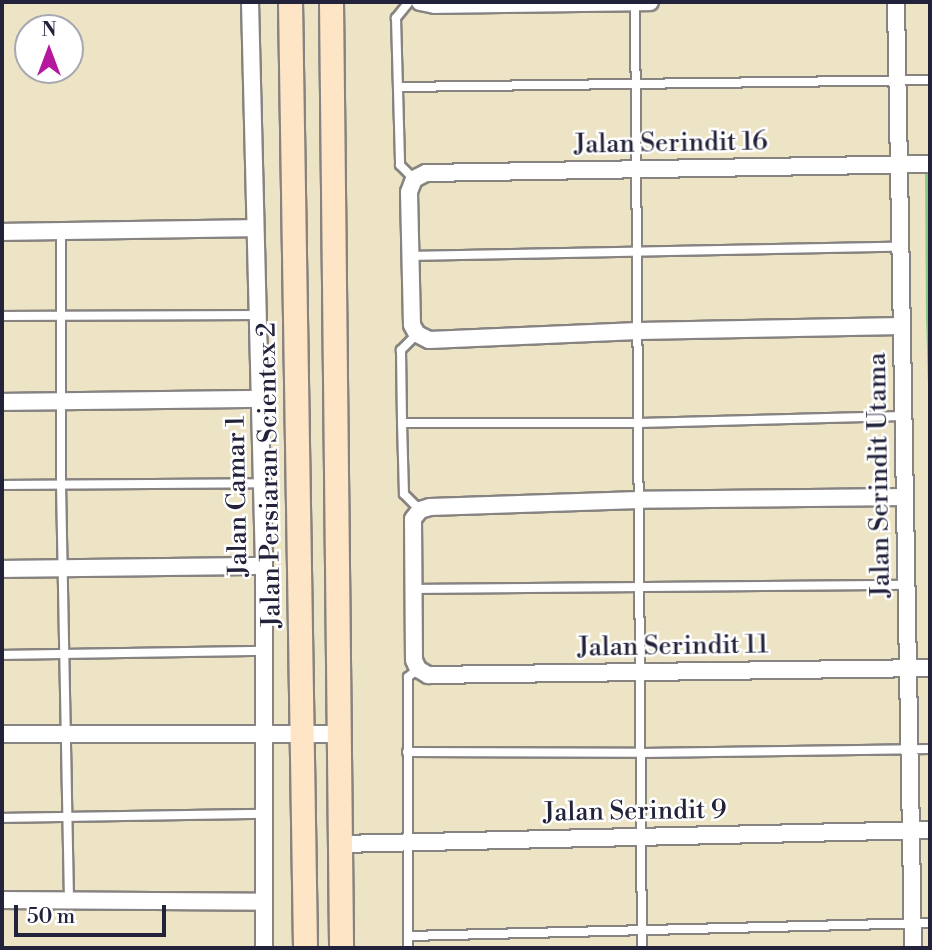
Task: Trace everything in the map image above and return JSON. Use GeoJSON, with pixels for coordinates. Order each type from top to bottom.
{"type":"FeatureCollection","features":[{"type":"Feature","properties":{"kind":"street","name":"Jalan Camar 1"},"geometry":{"type":"LineString","coordinates":[[250,2],[264,566],[264,948]]}},
{"type":"Feature","properties":{"kind":"street","name":"Jalan Persiaran Scientex 2"},"geometry":{"type":"LineString","coordinates":[[290,2],[305,948]]}},
{"type":"Feature","properties":{"kind":"street"},"geometry":{"type":"LineString","coordinates":[[331,2],[341,948]]}},
{"type":"Feature","properties":{"kind":"street"},"geometry":{"type":"LineString","coordinates":[[420,2],[435,5],[650,2]]}},
{"type":"Feature","properties":{"kind":"street","name":"Jalan Serindit Utama"},"geometry":{"type":"LineString","coordinates":[[896,2],[912,948]]}},
{"type":"Feature","properties":{"kind":"street","name":"Jalan Serindit 16"},"geometry":{"type":"LineString","coordinates":[[414,179],[426,173],[930,164]]}},
{"type":"Feature","properties":{"kind":"street"},"geometry":{"type":"LineString","coordinates":[[414,179],[409,192],[412,325],[417,334],[429,340],[638,331],[902,326]]}},
{"type":"Feature","properties":{"kind":"street"},"geometry":{"type":"LineString","coordinates":[[2,232],[255,228]]}},
{"type":"Feature","properties":{"kind":"street"},"geometry":{"type":"LineString","coordinates":[[2,402],[260,399]]}},
{"type":"Feature","properties":{"kind":"street"},"geometry":{"type":"LineString","coordinates":[[418,669],[414,660],[413,519],[420,510],[430,507],[639,500],[905,497]]}},
{"type":"Feature","properties":{"kind":"street"},"geometry":{"type":"LineString","coordinates":[[2,569],[264,566]]}},
{"type":"Feature","properties":{"kind":"street","name":"Jalan Serindit 11"},"geometry":{"type":"LineString","coordinates":[[418,669],[428,675],[930,668]]}},
{"type":"Feature","properties":{"kind":"street"},"geometry":{"type":"LineString","coordinates":[[2,734],[339,734]]}},
{"type":"Feature","properties":{"kind":"street","name":"Jalan Serindit 9"},"geometry":{"type":"LineString","coordinates":[[340,844],[930,830]]}},
{"type":"Feature","properties":{"kind":"street"},"geometry":{"type":"LineString","coordinates":[[2,900],[262,902]]}},
{"type":"Feature","properties":{"kind":"lane"},"geometry":{"type":"LineString","coordinates":[[409,2],[396,18],[400,164],[414,179]]}},
{"type":"Feature","properties":{"kind":"lane"},"geometry":{"type":"LineString","coordinates":[[635,2],[642,948]]}},
{"type":"Feature","properties":{"kind":"lane"},"geometry":{"type":"LineString","coordinates":[[398,87],[636,86],[930,80]]}},
{"type":"Feature","properties":{"kind":"lane"},"geometry":{"type":"LineString","coordinates":[[61,231],[60,402],[69,901]]}},
{"type":"Feature","properties":{"kind":"lane"},"geometry":{"type":"LineString","coordinates":[[412,256],[637,254],[901,247]]}},
{"type":"Feature","properties":{"kind":"lane"},"geometry":{"type":"LineString","coordinates":[[2,316],[258,315]]}},
{"type":"Feature","properties":{"kind":"lane"},"geometry":{"type":"LineString","coordinates":[[417,334],[401,350],[402,423],[404,494],[420,510]]}},
{"type":"Feature","properties":{"kind":"lane"},"geometry":{"type":"LineString","coordinates":[[402,423],[639,423],[903,416]]}},
{"type":"Feature","properties":{"kind":"lane"},"geometry":{"type":"LineString","coordinates":[[2,485],[262,483]]}},
{"type":"Feature","properties":{"kind":"lane"},"geometry":{"type":"LineString","coordinates":[[414,589],[906,584]]}},
{"type":"Feature","properties":{"kind":"lane"},"geometry":{"type":"LineString","coordinates":[[2,655],[263,651]]}},
{"type":"Feature","properties":{"kind":"lane"},"geometry":{"type":"LineString","coordinates":[[408,948],[408,677],[418,669]]}},
{"type":"Feature","properties":{"kind":"lane"},"geometry":{"type":"LineString","coordinates":[[407,752],[640,753],[930,748]]}},
{"type":"Feature","properties":{"kind":"lane"},"geometry":{"type":"LineString","coordinates":[[2,818],[262,814]]}},
{"type":"Feature","properties":{"kind":"lane"},"geometry":{"type":"LineString","coordinates":[[408,936],[930,923]]}},
{"type":"Feature","properties":{"kind":"green space"},"geometry":{"type":"Polygon","coordinates":[[[925,156],[930,156],[930,453],[926,317],[925,156]]]}}]}
